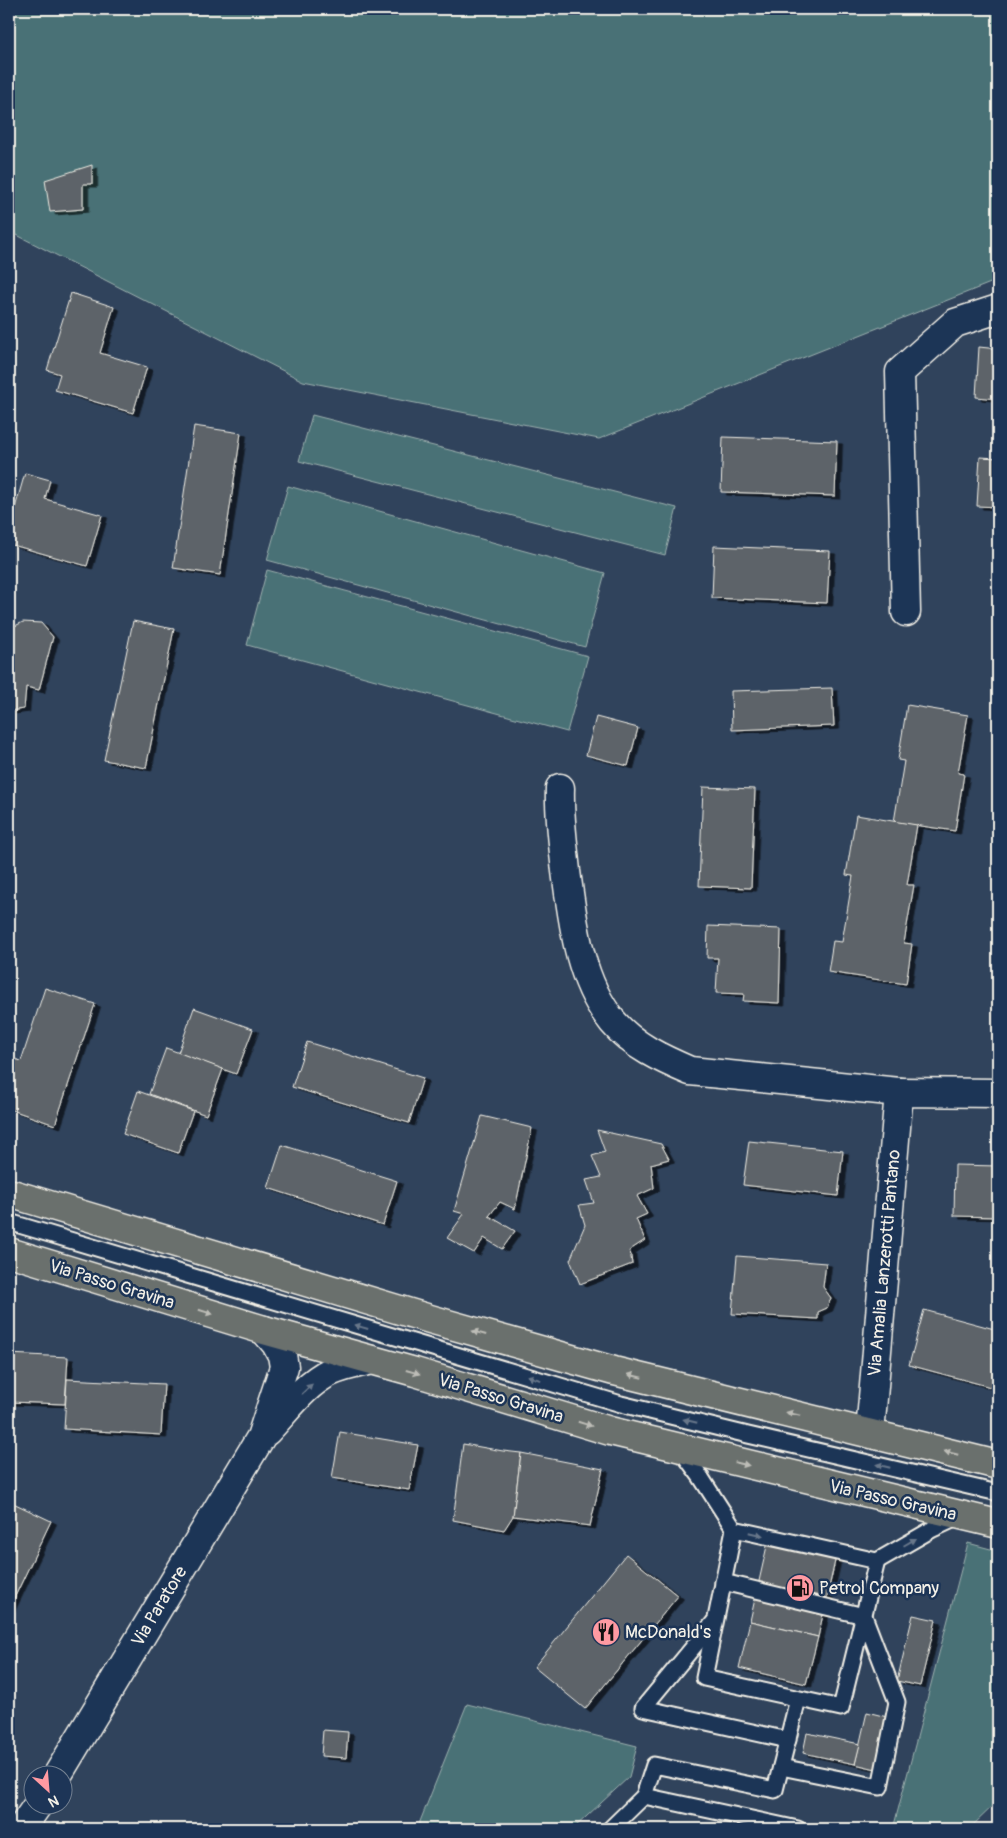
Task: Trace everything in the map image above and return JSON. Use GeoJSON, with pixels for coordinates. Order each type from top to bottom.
{"type":"FeatureCollection","features":[{"type":"Feature","properties":{"kind":"main road"},"geometry":{"type":"LineString","coordinates":[[9,1193],[430,1319],[614,1371],[998,1464]]}},
{"type":"Feature","properties":{"kind":"main road","name":"Via Passo Gravina"},"geometry":{"type":"LineString","coordinates":[[9,1252],[264,1330],[610,1431],[998,1524]]}},
{"type":"Feature","properties":{"kind":"street"},"geometry":{"type":"LineString","coordinates":[[906,612],[900,372],[955,323],[998,309]]}},
{"type":"Feature","properties":{"kind":"street"},"geometry":{"type":"LineString","coordinates":[[560,788],[559,814],[572,920],[580,951],[589,982],[600,1004],[614,1023],[630,1039],[661,1058],[690,1071],[899,1092],[998,1093]]}},
{"type":"Feature","properties":{"kind":"street","name":"Via Amalia Lanzerotti Pantano"},"geometry":{"type":"LineString","coordinates":[[870,1433],[899,1092]]}},
{"type":"Feature","properties":{"kind":"street","name":"Via Paratore"},"geometry":{"type":"LineString","coordinates":[[63,1766],[261,1437],[284,1367],[282,1355],[276,1344],[264,1330]]}},
{"type":"Feature","properties":{"kind":"street","name":"Via Paratore"},"geometry":{"type":"LineString","coordinates":[[261,1437],[315,1381],[330,1372],[372,1360]]}},
{"type":"Feature","properties":{"kind":"lane"},"geometry":{"type":"LineString","coordinates":[[9,1222],[621,1404],[998,1493]]}},
{"type":"Feature","properties":{"kind":"lane"},"geometry":{"type":"LineString","coordinates":[[680,1449],[734,1529],[704,1678],[841,1708],[877,1561]]}},
{"type":"Feature","properties":{"kind":"lane"},"geometry":{"type":"LineString","coordinates":[[734,1529],[877,1561],[931,1530],[961,1516]]}},
{"type":"Feature","properties":{"kind":"lane"},"geometry":{"type":"LineString","coordinates":[[723,1582],[864,1616]]}},
{"type":"Feature","properties":{"kind":"lane"},"geometry":{"type":"LineString","coordinates":[[781,1767],[880,1787],[897,1702],[864,1616]]}},
{"type":"Feature","properties":{"kind":"lane"},"geometry":{"type":"LineString","coordinates":[[715,1621],[642,1708],[788,1740]]}},
{"type":"Feature","properties":{"kind":"lane"},"geometry":{"type":"LineString","coordinates":[[610,1829],[644,1796],[654,1765],[775,1790],[798,1699]]}},
{"type":"Feature","properties":{"kind":"lane"},"geometry":{"type":"LineString","coordinates":[[644,1796],[798,1829]]}},
{"type":"Feature","properties":{"kind":"green space"},"geometry":{"type":"Polygon","coordinates":[[[9,9],[998,9],[998,280],[599,439],[303,381],[9,231],[9,9]]]}},
{"type":"Feature","properties":{"kind":"green space"},"geometry":{"type":"Polygon","coordinates":[[[312,415],[677,508],[665,555],[299,461],[312,415]]]}},
{"type":"Feature","properties":{"kind":"green space"},"geometry":{"type":"Polygon","coordinates":[[[288,486],[605,573],[585,647],[267,560],[288,486]]]}},
{"type":"Feature","properties":{"kind":"green space"},"geometry":{"type":"Polygon","coordinates":[[[267,570],[588,656],[567,732],[247,645],[267,570]]]}},
{"type":"Feature","properties":{"kind":"green space"},"geometry":{"type":"Polygon","coordinates":[[[968,1543],[998,1551],[998,1801],[969,1829],[893,1829],[968,1543]]]}},
{"type":"Feature","properties":{"kind":"green space"},"geometry":{"type":"Polygon","coordinates":[[[467,1704],[637,1746],[629,1777],[573,1829],[417,1829],[467,1704]]]}},
{"type":"Feature","properties":{"kind":"building"},"geometry":{"type":"Polygon","coordinates":[[[92,165],[92,184],[83,184],[83,209],[50,212],[45,180],[92,165]]]}},
{"type":"Feature","properties":{"kind":"building"},"geometry":{"type":"Polygon","coordinates":[[[71,293],[114,307],[100,353],[147,367],[133,413],[55,390],[60,374],[47,370],[71,293]]]}},
{"type":"Feature","properties":{"kind":"building"},"geometry":{"type":"Polygon","coordinates":[[[979,347],[998,349],[998,399],[976,397],[979,347]]]}},
{"type":"Feature","properties":{"kind":"building"},"geometry":{"type":"Polygon","coordinates":[[[194,426],[241,433],[220,575],[173,568],[194,426]]]}},
{"type":"Feature","properties":{"kind":"building"},"geometry":{"type":"Polygon","coordinates":[[[723,437],[837,441],[835,496],[721,492],[723,437]]]}},
{"type":"Feature","properties":{"kind":"building"},"geometry":{"type":"Polygon","coordinates":[[[980,457],[998,458],[998,507],[977,506],[980,457]]]}},
{"type":"Feature","properties":{"kind":"building"},"geometry":{"type":"Polygon","coordinates":[[[25,473],[50,480],[45,499],[102,515],[87,566],[9,544],[9,529],[25,473]]]}},
{"type":"Feature","properties":{"kind":"building"},"geometry":{"type":"Polygon","coordinates":[[[714,546],[830,551],[827,603],[712,598],[714,546]]]}},
{"type":"Feature","properties":{"kind":"building"},"geometry":{"type":"Polygon","coordinates":[[[997,563],[998,614],[994,614],[997,563]]]}},
{"type":"Feature","properties":{"kind":"building"},"geometry":{"type":"Polygon","coordinates":[[[133,621],[174,629],[146,768],[104,760],[133,621]]]}},
{"type":"Feature","properties":{"kind":"building"},"geometry":{"type":"Polygon","coordinates":[[[23,622],[41,623],[53,637],[39,690],[26,687],[24,709],[9,711],[9,629],[23,622]]]}},
{"type":"Feature","properties":{"kind":"building"},"geometry":{"type":"Polygon","coordinates":[[[832,688],[834,726],[732,730],[731,691],[832,688]]]}},
{"type":"Feature","properties":{"kind":"building"},"geometry":{"type":"Polygon","coordinates":[[[907,705],[968,715],[958,773],[964,774],[955,831],[894,822],[904,761],[898,760],[907,705]]]}},
{"type":"Feature","properties":{"kind":"building"},"geometry":{"type":"Polygon","coordinates":[[[596,717],[638,728],[628,766],[586,755],[596,717]]]}},
{"type":"Feature","properties":{"kind":"building"},"geometry":{"type":"Polygon","coordinates":[[[703,787],[755,789],[751,888],[699,886],[703,787]]]}},
{"type":"Feature","properties":{"kind":"building"},"geometry":{"type":"Polygon","coordinates":[[[856,815],[917,825],[907,885],[914,885],[904,943],[912,944],[906,984],[828,972],[833,941],[842,942],[853,876],[846,875],[856,815]]]}},
{"type":"Feature","properties":{"kind":"building"},"geometry":{"type":"Polygon","coordinates":[[[708,926],[781,929],[779,1003],[743,1001],[744,994],[716,993],[718,958],[707,958],[708,926]]]}},
{"type":"Feature","properties":{"kind":"building"},"geometry":{"type":"Polygon","coordinates":[[[45,988],[95,1004],[55,1125],[9,1109],[9,1057],[21,1061],[45,988]]]}},
{"type":"Feature","properties":{"kind":"building"},"geometry":{"type":"Polygon","coordinates":[[[194,1008],[253,1029],[236,1074],[178,1053],[194,1008]]]}},
{"type":"Feature","properties":{"kind":"building"},"geometry":{"type":"Polygon","coordinates":[[[307,1042],[423,1078],[409,1123],[292,1087],[307,1042]]]}},
{"type":"Feature","properties":{"kind":"building"},"geometry":{"type":"Polygon","coordinates":[[[166,1048],[223,1069],[206,1115],[149,1094],[166,1048]]]}},
{"type":"Feature","properties":{"kind":"building"},"geometry":{"type":"Polygon","coordinates":[[[138,1091],[193,1111],[178,1153],[123,1134],[138,1091]]]}},
{"type":"Feature","properties":{"kind":"building"},"geometry":{"type":"Polygon","coordinates":[[[482,1116],[532,1128],[515,1209],[500,1202],[489,1216],[515,1231],[502,1249],[484,1238],[474,1253],[447,1238],[464,1214],[454,1211],[482,1116]]]}},
{"type":"Feature","properties":{"kind":"building"},"geometry":{"type":"Polygon","coordinates":[[[597,1130],[661,1144],[669,1159],[651,1164],[654,1188],[637,1196],[647,1214],[636,1219],[645,1240],[630,1250],[632,1264],[580,1284],[570,1260],[585,1225],[579,1205],[594,1203],[586,1180],[601,1177],[592,1156],[605,1152],[597,1130]]]}},
{"type":"Feature","properties":{"kind":"building"},"geometry":{"type":"Polygon","coordinates":[[[749,1141],[843,1151],[838,1196],[743,1185],[749,1141]]]}},
{"type":"Feature","properties":{"kind":"building"},"geometry":{"type":"Polygon","coordinates":[[[282,1145],[397,1181],[383,1225],[268,1188],[282,1145]]]}},
{"type":"Feature","properties":{"kind":"building"},"geometry":{"type":"Polygon","coordinates":[[[955,1165],[998,1166],[998,1217],[954,1216],[955,1165]]]}},
{"type":"Feature","properties":{"kind":"building"},"geometry":{"type":"Polygon","coordinates":[[[737,1256],[826,1263],[823,1287],[831,1298],[827,1308],[818,1312],[818,1319],[732,1314],[737,1256]]]}},
{"type":"Feature","properties":{"kind":"building"},"geometry":{"type":"Polygon","coordinates":[[[924,1310],[998,1330],[998,1389],[909,1365],[924,1310]]]}},
{"type":"Feature","properties":{"kind":"building"},"geometry":{"type":"Polygon","coordinates":[[[9,1354],[68,1357],[65,1404],[9,1402],[9,1354]]]}},
{"type":"Feature","properties":{"kind":"building"},"geometry":{"type":"Polygon","coordinates":[[[67,1379],[164,1384],[161,1435],[64,1429],[67,1379]]]}},
{"type":"Feature","properties":{"kind":"building"},"geometry":{"type":"Polygon","coordinates":[[[340,1432],[418,1445],[409,1490],[332,1478],[340,1432]]]}},
{"type":"Feature","properties":{"kind":"building"},"geometry":{"type":"Polygon","coordinates":[[[463,1444],[521,1453],[513,1516],[504,1530],[453,1520],[463,1444]]]}},
{"type":"Feature","properties":{"kind":"building"},"geometry":{"type":"Polygon","coordinates":[[[521,1453],[603,1469],[590,1526],[513,1516],[521,1453]]]}},
{"type":"Feature","properties":{"kind":"building"},"geometry":{"type":"Polygon","coordinates":[[[9,1501],[51,1521],[9,1609],[9,1501]]]}},
{"type":"Feature","properties":{"kind":"building"},"geometry":{"type":"Polygon","coordinates":[[[769,1537],[837,1552],[818,1637],[750,1621],[769,1537]]]}},
{"type":"Feature","properties":{"kind":"building","name":"McDonald's"},"geometry":{"type":"Polygon","coordinates":[[[626,1554],[678,1596],[585,1709],[534,1667],[626,1554]]]}},
{"type":"Feature","properties":{"kind":"building"},"geometry":{"type":"Polygon","coordinates":[[[913,1615],[936,1620],[920,1686],[897,1681],[913,1615]]]}},
{"type":"Feature","properties":{"kind":"building"},"geometry":{"type":"Polygon","coordinates":[[[750,1621],[818,1637],[806,1684],[739,1668],[750,1621]]]}},
{"type":"Feature","properties":{"kind":"building"},"geometry":{"type":"Polygon","coordinates":[[[867,1712],[887,1717],[876,1769],[855,1764],[867,1712]]]}},
{"type":"Feature","properties":{"kind":"building"},"geometry":{"type":"Polygon","coordinates":[[[323,1730],[348,1732],[346,1758],[321,1756],[323,1730]]]}},
{"type":"Feature","properties":{"kind":"building"},"geometry":{"type":"Polygon","coordinates":[[[807,1733],[860,1744],[855,1764],[803,1753],[807,1733]]]}},
{"type":"Feature","properties":{"kind":"place","name":"Petrol Company"},"geometry":{"type":"Point","coordinates":[800,1588]}},
{"type":"Feature","properties":{"kind":"place","name":"McDonald's"},"geometry":{"type":"Point","coordinates":[606,1632]}}]}
